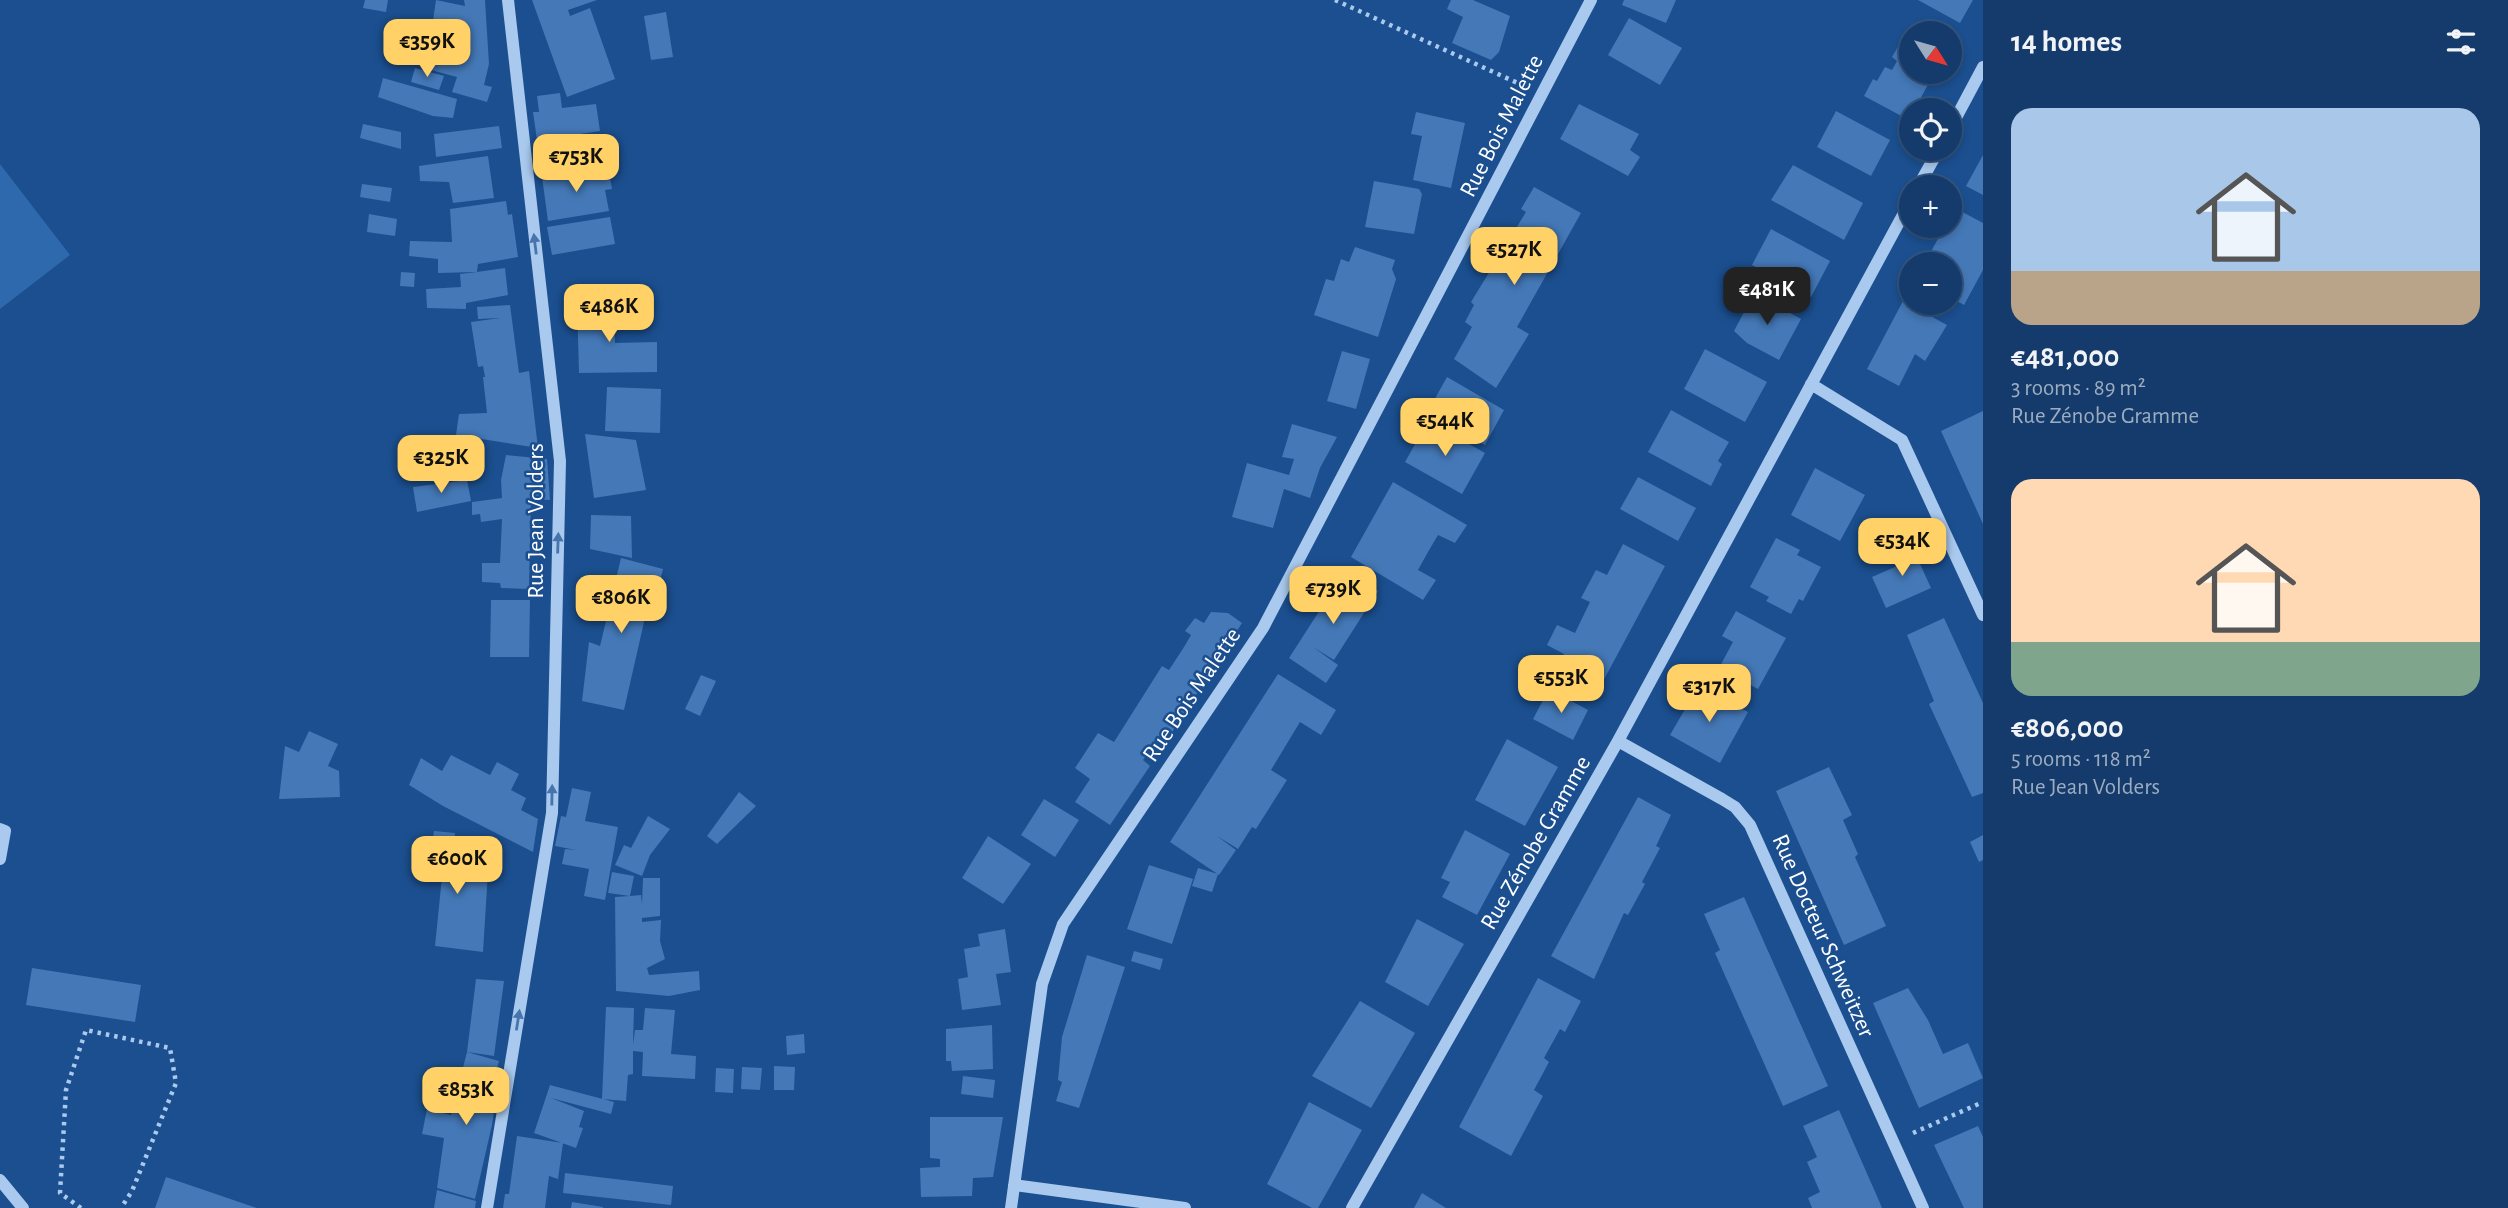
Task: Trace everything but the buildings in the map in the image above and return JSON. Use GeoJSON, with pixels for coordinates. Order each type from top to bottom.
{"type":"FeatureCollection","features":[{"type":"Feature","properties":{"kind":"street","name":"Rue Jean Volders"},"geometry":{"type":"LineString","coordinates":[[488,1208],[552,813],[560,461],[508,0]]}},
{"type":"Feature","properties":{"kind":"street","name":"Rue Bois Malette"},"geometry":{"type":"LineString","coordinates":[[1011,1208],[1042,984],[1063,923],[1263,628],[1591,0]]}},
{"type":"Feature","properties":{"kind":"street"},"geometry":{"type":"LineString","coordinates":[[1962,107],[1983,68]]}},
{"type":"Feature","properties":{"kind":"street","name":"Rue Zénobe Gramme"},"geometry":{"type":"LineString","coordinates":[[1352,1208],[1618,741],[1899,222]]}},
{"type":"Feature","properties":{"kind":"street"},"geometry":{"type":"LineString","coordinates":[[1811,384],[1902,440],[1983,615]]}},
{"type":"Feature","properties":{"kind":"street","name":"Rue Docteur Schweitzer"},"geometry":{"type":"LineString","coordinates":[[1618,741],[1722,799],[1744,816],[1923,1208]]}},
{"type":"Feature","properties":{"kind":"street"},"geometry":{"type":"LineString","coordinates":[[0,829],[5,831],[0,859]]}},
{"type":"Feature","properties":{"kind":"street"},"geometry":{"type":"LineString","coordinates":[[0,1181],[23,1208]]}},
{"type":"Feature","properties":{"kind":"street"},"geometry":{"type":"LineString","coordinates":[[1014,1185],[1185,1208]]}},
{"type":"Feature","properties":{"kind":"path"},"geometry":{"type":"LineString","coordinates":[[1335,0],[1542,94]]}},
{"type":"Feature","properties":{"kind":"path"},"geometry":{"type":"LineString","coordinates":[[80,1208],[60,1193],[65,1090],[86,1030],[170,1048],[176,1083],[132,1191],[121,1208]]}},
{"type":"Feature","properties":{"kind":"path"},"geometry":{"type":"LineString","coordinates":[[1893,1142],[1983,1102]]}},
{"type":"Feature","properties":{"kind":"shaded area"},"geometry":{"type":"Polygon","coordinates":[[[0,164],[70,255],[0,309],[0,164]]]}}]}
